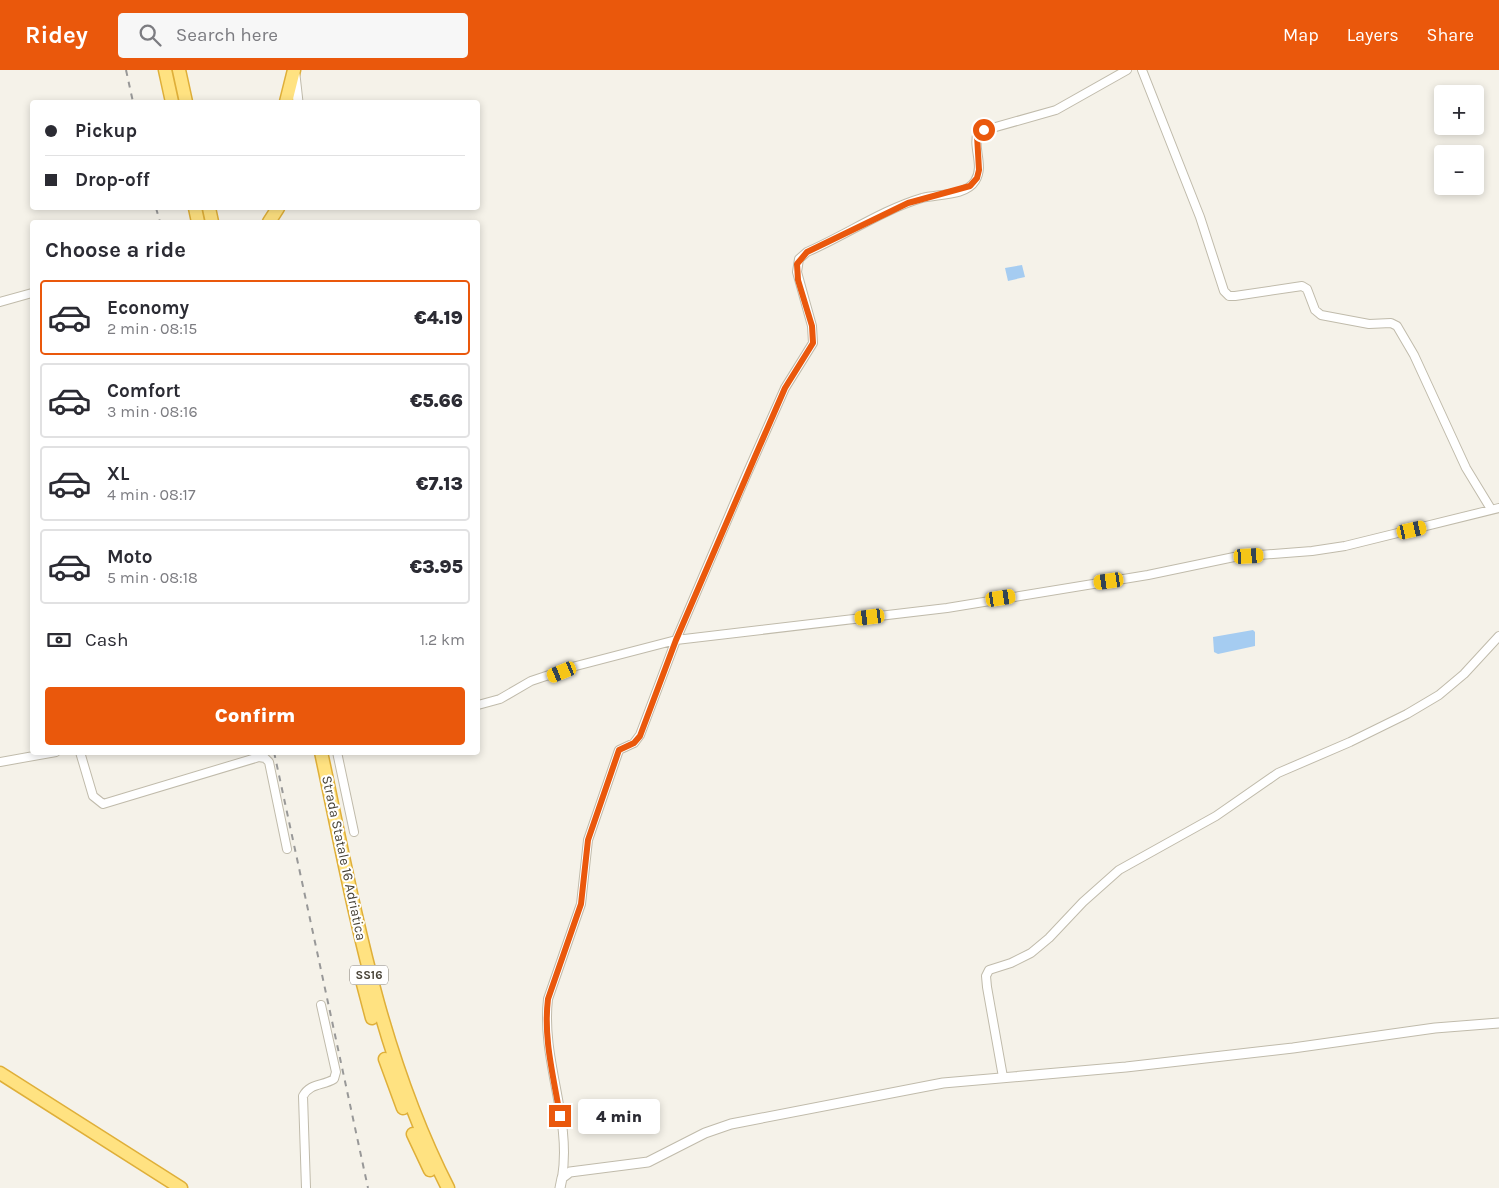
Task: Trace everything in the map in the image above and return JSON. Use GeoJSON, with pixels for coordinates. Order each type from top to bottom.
{"type":"FeatureCollection","features":[{"type":"Feature","properties":{"kind":"highway"},"geometry":{"type":"LineString","coordinates":[[165,70],[172,100]]}},
{"type":"Feature","properties":{"kind":"highway"},"geometry":{"type":"LineString","coordinates":[[174,70],[181,100]]}},
{"type":"Feature","properties":{"kind":"highway"},"geometry":{"type":"LineString","coordinates":[[178,70],[186,100]]}},
{"type":"Feature","properties":{"kind":"highway"},"geometry":{"type":"LineString","coordinates":[[286,100],[294,70]]}},
{"type":"Feature","properties":{"kind":"highway","name":"Strada Statale 16 Adriatica"},"geometry":{"type":"LineString","coordinates":[[314,755],[367,1002],[393,1085],[420,1152],[440,1187]]}},
{"type":"Feature","properties":{"kind":"highway","name":"Strada Statale 16 Adriatica"},"geometry":{"type":"LineString","coordinates":[[322,755],[364,955],[383,1025],[440,1187]]}},
{"type":"Feature","properties":{"kind":"highway"},"geometry":{"type":"LineString","coordinates":[[0,1073],[181,1188]]}},
{"type":"Feature","properties":{"kind":"street"},"geometry":{"type":"LineString","coordinates":[[294,70],[298,100]]}},
{"type":"Feature","properties":{"kind":"street"},"geometry":{"type":"LineString","coordinates":[[560,1188],[566,1151],[547,1042],[548,999],[581,904],[588,840],[619,750],[634,743],[640,736],[676,640],[779,402],[813,343],[812,326],[798,280],[797,264],[799,259],[807,252],[908,203],[965,189],[977,178],[979,161],[976,140],[978,132],[1056,110],[1115,74],[1127,70]]}},
{"type":"Feature","properties":{"kind":"street"},"geometry":{"type":"LineString","coordinates":[[480,704],[500,698],[531,682],[576,666],[676,640],[947,608],[1148,575],[1234,557],[1312,551],[1495,509],[1466,468],[1414,355],[1397,326],[1392,323],[1369,324],[1321,315],[1315,310],[1307,289],[1302,286],[1235,296],[1229,296],[1224,291],[1197,208],[1142,70]]}},
{"type":"Feature","properties":{"kind":"street"},"geometry":{"type":"LineString","coordinates":[[270,220],[282,210]]}},
{"type":"Feature","properties":{"kind":"street"},"geometry":{"type":"LineString","coordinates":[[0,302],[30,294]]}},
{"type":"Feature","properties":{"kind":"street"},"geometry":{"type":"LineString","coordinates":[[1002,1077],[987,988],[986,976],[989,970],[1012,963],[1031,953],[1119,870],[1216,816],[1278,773],[1350,742],[1407,714],[1439,695],[1464,674],[1499,636]]}},
{"type":"Feature","properties":{"kind":"street"},"geometry":{"type":"LineString","coordinates":[[0,762],[39,755]]}},
{"type":"Feature","properties":{"kind":"street"},"geometry":{"type":"LineString","coordinates":[[81,755],[93,796],[98,802],[103,804],[259,757],[265,758],[269,762],[287,849]]}},
{"type":"Feature","properties":{"kind":"street"},"geometry":{"type":"LineString","coordinates":[[338,755],[354,832]]}},
{"type":"Feature","properties":{"kind":"street"},"geometry":{"type":"LineString","coordinates":[[306,1188],[303,1096],[307,1089],[334,1079],[336,1072],[321,1005]]}},
{"type":"Feature","properties":{"kind":"street"},"geometry":{"type":"LineString","coordinates":[[562,1178],[570,1172],[648,1162],[705,1133],[731,1124],[943,1083],[1136,1066],[1293,1048],[1435,1028],[1499,1023]]}},
{"type":"Feature","properties":{"kind":"water"},"geometry":{"type":"Polygon","coordinates":[[[1022,265],[1025,277],[1008,281],[1005,268],[1022,265]]]}},
{"type":"Feature","properties":{"kind":"water"},"geometry":{"type":"Polygon","coordinates":[[[1253,630],[1255,632],[1255,646],[1218,654],[1214,652],[1213,637],[1253,630]]]}},
{"type":"Feature","properties":{"kind":"railway"},"geometry":{"type":"LineString","coordinates":[[126,70],[133,100]]}},
{"type":"Feature","properties":{"kind":"railway"},"geometry":{"type":"LineString","coordinates":[[157,210],[159,220]]}},
{"type":"Feature","properties":{"kind":"railway"},"geometry":{"type":"LineString","coordinates":[[275,755],[368,1188]]}},
{"type":"Feature","properties":{"kind":"route"},"geometry":{"type":"LineString","coordinates":[[560,1116],[547,1042],[546,1015],[548,999],[581,904],[588,840],[619,750],[634,743],[640,736],[676,640],[746,476],[785,388],[808,354],[813,343],[812,326],[798,280],[797,264],[799,259],[807,252],[908,203],[921,198],[955,192],[970,186],[977,178],[979,170],[977,135],[978,132],[984,130]]}}]}
